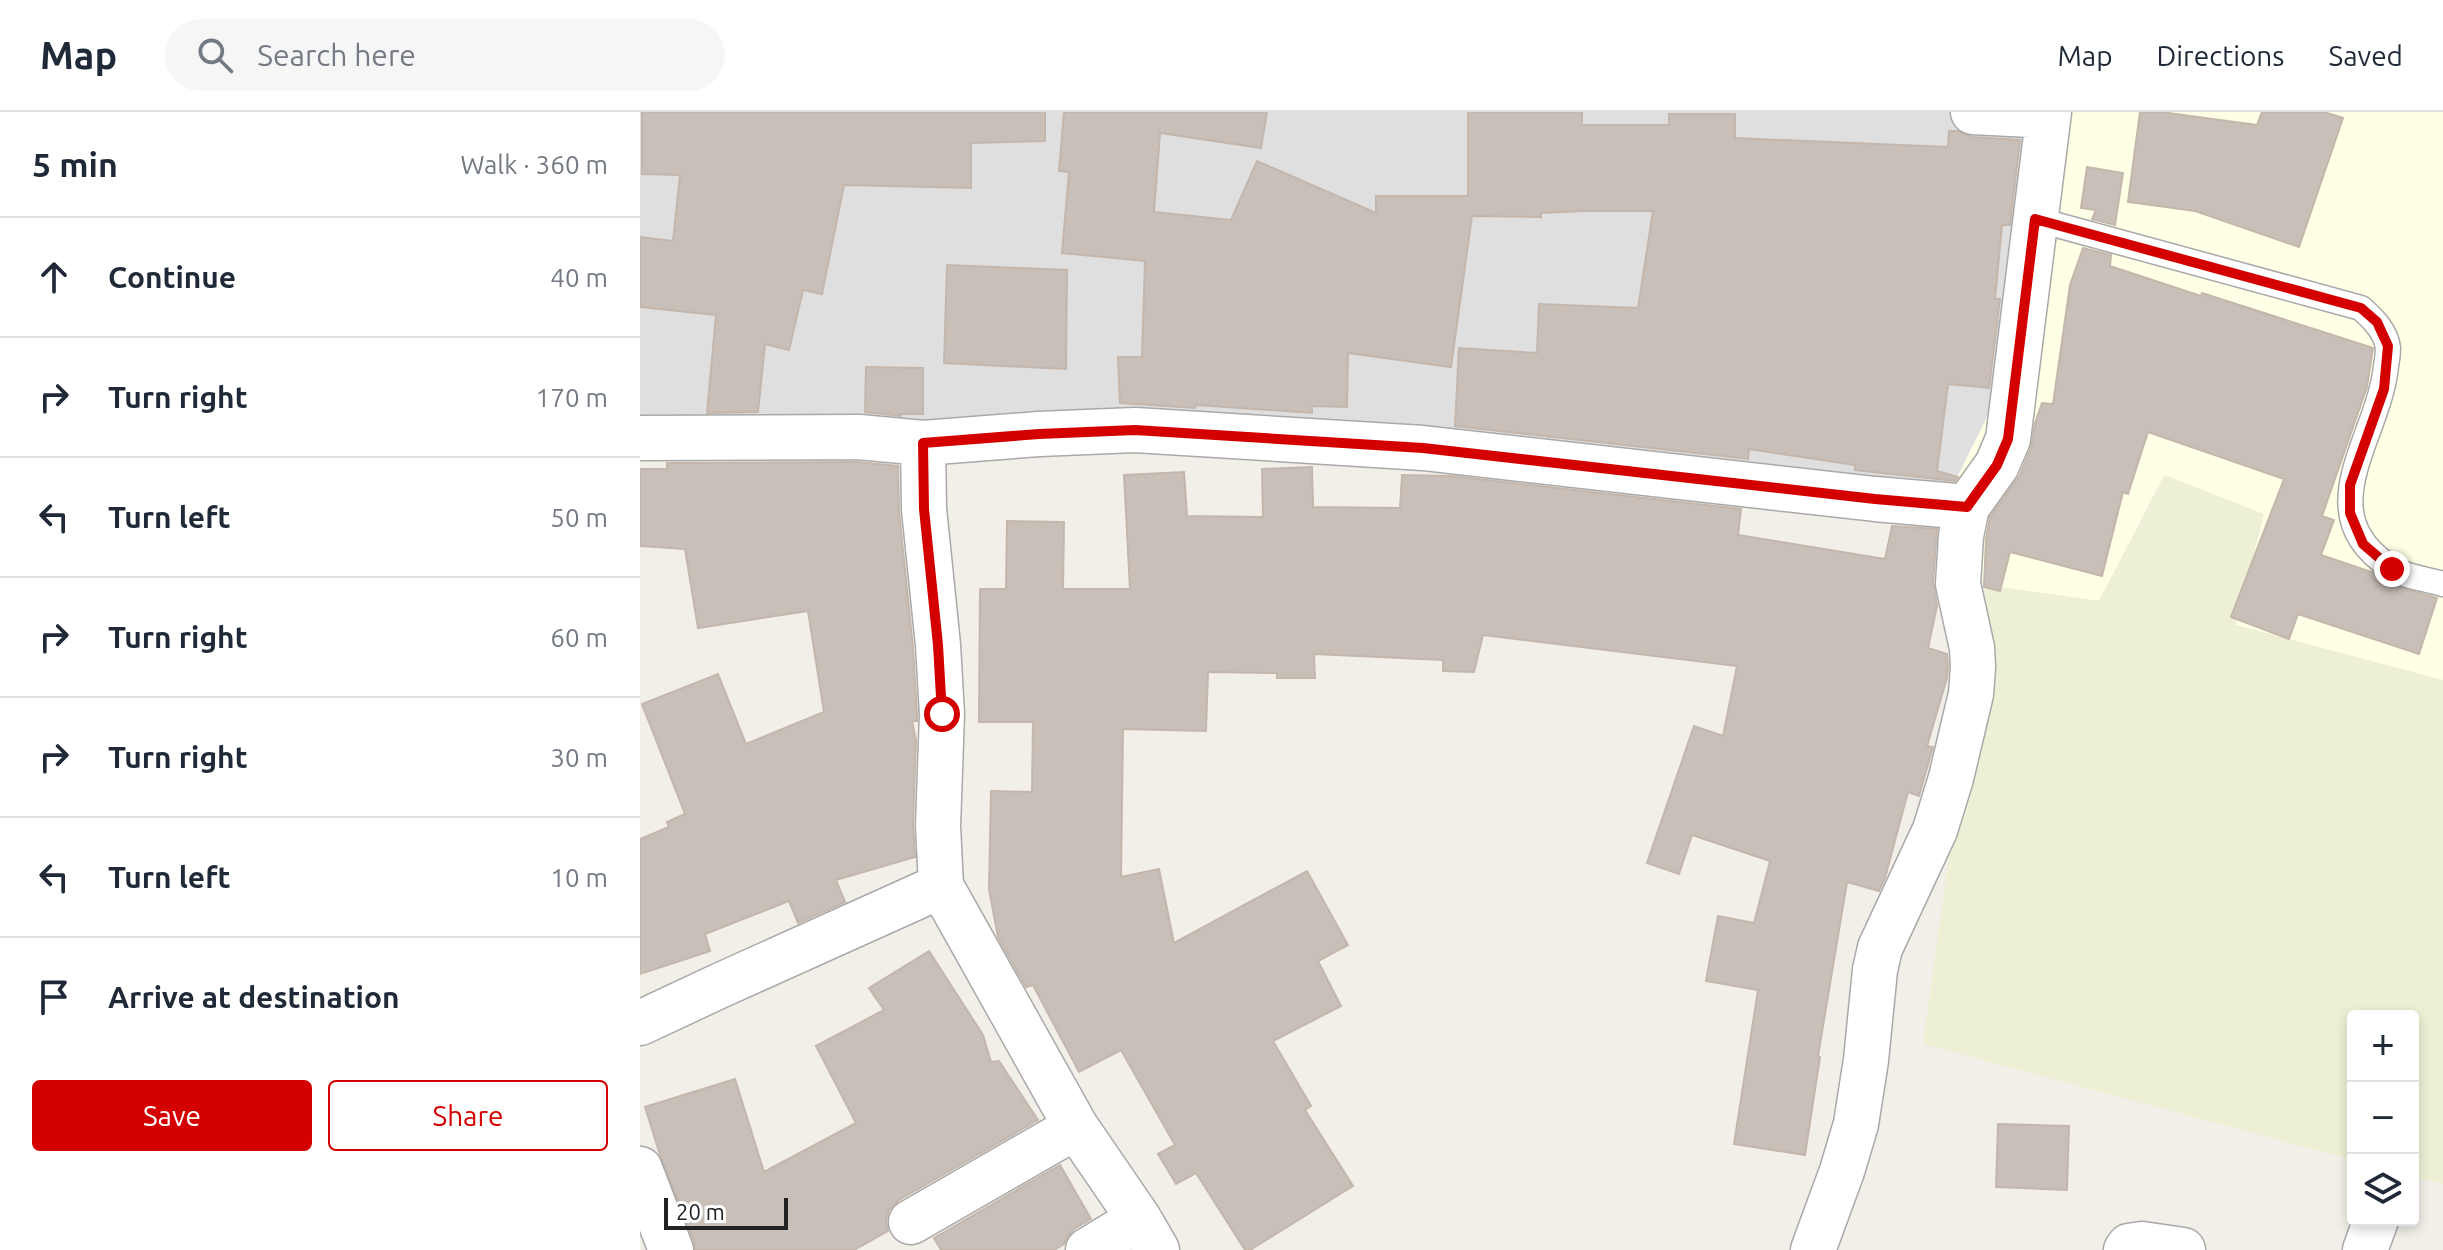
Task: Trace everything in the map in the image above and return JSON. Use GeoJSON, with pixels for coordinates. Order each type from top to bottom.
{"type":"FeatureCollection","features":[{"type":"Feature","properties":{"kind":"street"},"geometry":{"type":"LineString","coordinates":[[1813,1250],[1834,1196],[1856,1124],[1880,948],[1935,830],[1971,694],[1972,648],[1958,584],[1961,536],[1967,507],[1997,465],[2008,439],[2049,114],[1973,112]]}},
{"type":"Feature","properties":{"kind":"street"},"geometry":{"type":"LineString","coordinates":[[640,438],[859,437],[923,443],[1135,430],[1423,448],[1967,507]]}},
{"type":"Feature","properties":{"kind":"street"},"geometry":{"type":"LineString","coordinates":[[923,443],[924,509],[942,714],[938,826],[941,886],[1076,1127],[1148,1235],[1088,1250]]}},
{"type":"Feature","properties":{"kind":"street"},"geometry":{"type":"LineString","coordinates":[[640,1023],[941,886]]}},
{"type":"Feature","properties":{"kind":"street"},"geometry":{"type":"LineString","coordinates":[[911,1222],[1076,1127]]}},
{"type":"Feature","properties":{"kind":"street"},"geometry":{"type":"LineString","coordinates":[[640,1169],[671,1250]]}},
{"type":"Feature","properties":{"kind":"street"},"geometry":{"type":"LineString","coordinates":[[2365,1250],[2374,1226]]}},
{"type":"Feature","properties":{"kind":"street"},"geometry":{"type":"LineString","coordinates":[[2126,1250],[2129,1246],[2142,1244],[2183,1250]]}},
{"type":"Feature","properties":{"kind":"lane"},"geometry":{"type":"LineString","coordinates":[[2035,219],[2361,308],[2377,322],[2388,346],[2384,389],[2350,485],[2350,513],[2363,544],[2392,569],[2443,584]]}},
{"type":"Feature","properties":{"kind":"shaded area"},"geometry":{"type":"Polygon","coordinates":[[[640,112],[2029,112],[1994,403],[1946,500],[1109,423],[640,450],[640,112]]]}},
{"type":"Feature","properties":{"kind":"shaded area"},"geometry":{"type":"Polygon","coordinates":[[[2029,112],[2443,112],[2443,680],[2235,625],[2164,475],[2099,601],[1986,585],[1946,500],[1994,403],[2029,112]]]}},
{"type":"Feature","properties":{"kind":"shaded area"},"geometry":{"type":"Polygon","coordinates":[[[2165,475],[2264,514],[2236,625],[2443,680],[2443,1184],[2419,1178],[2419,1010],[2347,1010],[2347,1158],[1923,1044],[1986,585],[2099,601],[2165,475]]]}},
{"type":"Feature","properties":{"kind":"building"},"geometry":{"type":"Polygon","coordinates":[[[642,112],[1045,112],[1045,141],[971,143],[971,188],[844,185],[822,294],[803,290],[789,350],[765,344],[758,412],[707,413],[716,315],[640,307],[640,237],[673,241],[680,175],[642,174],[642,112]]]}},
{"type":"Feature","properties":{"kind":"building"},"geometry":{"type":"Polygon","coordinates":[[[1064,112],[1267,112],[1261,148],[1160,133],[1154,212],[1231,220],[1257,161],[1376,213],[1376,196],[1468,196],[1468,112],[1582,112],[1582,125],[1669,125],[1669,114],[1735,114],[1735,138],[1948,147],[1949,131],[1958,131],[1972,137],[2020,140],[2010,225],[2002,225],[1995,299],[2000,299],[1989,388],[1948,384],[1937,471],[1958,477],[1955,481],[1855,470],[1855,465],[1749,449],[1748,459],[1455,426],[1459,348],[1537,353],[1539,304],[1638,308],[1653,211],[1541,213],[1541,217],[1472,216],[1451,367],[1348,353],[1347,407],[1312,406],[1312,413],[1120,403],[1118,357],[1142,357],[1145,261],[1062,253],[1069,172],[1059,171],[1064,112]]]}},
{"type":"Feature","properties":{"kind":"building"},"geometry":{"type":"Polygon","coordinates":[[[2140,112],[2257,125],[2262,112],[2324,112],[2343,118],[2299,247],[2195,211],[2128,202],[2140,112]]]}},
{"type":"Feature","properties":{"kind":"building"},"geometry":{"type":"Polygon","coordinates":[[[2087,167],[2123,173],[2115,225],[2092,219],[2096,210],[2081,208],[2087,167]]]}},
{"type":"Feature","properties":{"kind":"building"},"geometry":{"type":"Polygon","coordinates":[[[2083,248],[2111,255],[2110,266],[2373,348],[2367,387],[2322,516],[2334,520],[2321,555],[2374,573],[2397,587],[2437,598],[2419,654],[2298,614],[2289,639],[2231,617],[2284,479],[2148,432],[2128,494],[2123,492],[2102,576],[2010,552],[2000,591],[1984,587],[1990,517],[2020,475],[2031,448],[2042,403],[2053,404],[2070,285],[2083,248]]]}},
{"type":"Feature","properties":{"kind":"building"},"geometry":{"type":"Polygon","coordinates":[[[947,265],[1067,270],[1066,369],[944,363],[947,265]]]}},
{"type":"Feature","properties":{"kind":"building"},"geometry":{"type":"Polygon","coordinates":[[[866,367],[923,368],[923,414],[901,416],[865,412],[866,367]]]}},
{"type":"Feature","properties":{"kind":"building"},"geometry":{"type":"Polygon","coordinates":[[[858,462],[898,466],[899,511],[917,714],[917,721],[912,721],[916,740],[915,857],[836,880],[845,902],[798,923],[789,901],[705,934],[710,951],[640,974],[640,839],[669,827],[667,822],[685,814],[642,704],[718,674],[746,744],[824,712],[808,611],[698,628],[685,549],[640,546],[640,469],[667,469],[667,463],[858,462]]]}},
{"type":"Feature","properties":{"kind":"building"},"geometry":{"type":"Polygon","coordinates":[[[1312,467],[1313,507],[1400,508],[1402,475],[1452,476],[1741,509],[1738,535],[1885,559],[1892,526],[1937,529],[1933,582],[1937,606],[1928,648],[1947,654],[1948,667],[1927,746],[1933,747],[1919,796],[1908,792],[1879,891],[1847,882],[1805,1155],[1734,1144],[1758,990],[1706,981],[1718,916],[1754,923],[1770,861],[1692,835],[1679,874],[1647,863],[1694,726],[1723,736],[1737,666],[1483,635],[1474,672],[1443,671],[1443,660],[1314,654],[1315,678],[1277,678],[1277,673],[1208,672],[1206,731],[1123,729],[1121,877],[1159,869],[1174,943],[1307,871],[1348,945],[1318,961],[1341,1006],[1273,1041],[1311,1106],[1305,1110],[1353,1186],[1250,1250],[1245,1250],[1196,1173],[1176,1184],[1158,1154],[1175,1145],[1121,1050],[1079,1072],[1033,985],[1026,987],[998,937],[989,889],[991,791],[1032,792],[1033,722],[979,722],[980,589],[1006,589],[1007,521],[1064,522],[1063,589],[1130,589],[1124,475],[1184,472],[1187,516],[1263,517],[1262,469],[1312,467]]]}},
{"type":"Feature","properties":{"kind":"building"},"geometry":{"type":"Polygon","coordinates":[[[929,951],[983,1035],[991,1062],[999,1061],[1038,1120],[899,1200],[889,1210],[886,1221],[888,1231],[854,1250],[695,1250],[645,1107],[735,1079],[764,1172],[856,1123],[816,1046],[884,1010],[869,988],[929,951]]]}},
{"type":"Feature","properties":{"kind":"building"},"geometry":{"type":"Polygon","coordinates":[[[1998,1124],[2069,1126],[2067,1190],[1996,1187],[1998,1124]]]}},
{"type":"Feature","properties":{"kind":"building"},"geometry":{"type":"Polygon","coordinates":[[[1060,1165],[1091,1219],[1074,1229],[1064,1244],[1054,1250],[941,1250],[934,1238],[1060,1165]]]}},
{"type":"Feature","properties":{"kind":"route"},"geometry":{"type":"LineString","coordinates":[[942,714],[924,509],[923,443],[1135,430],[1423,448],[1967,507],[1997,465],[2008,439],[2035,219],[2361,308],[2377,322],[2388,346],[2384,389],[2350,485],[2350,513],[2363,544],[2392,569]]}}]}
